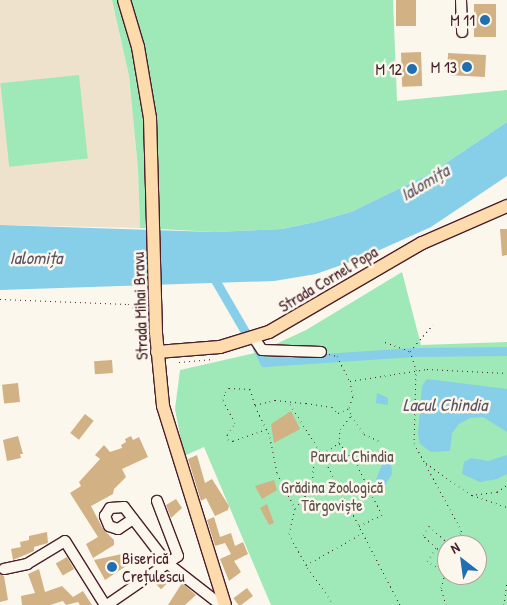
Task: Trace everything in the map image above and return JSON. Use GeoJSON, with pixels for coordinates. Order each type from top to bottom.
{"type":"FeatureCollection","features":[{"type":"Feature","properties":{"kind":"main road","name":"Strada Mihai Bravu"},"geometry":{"type":"LineString","coordinates":[[124,0],[147,96],[153,187],[156,333],[160,383],[173,446],[223,605]]}},
{"type":"Feature","properties":{"kind":"main road","name":"Strada Cornel Popa"},"geometry":{"type":"LineString","coordinates":[[157,352],[210,349],[254,338],[301,316],[422,243],[507,206]]}},
{"type":"Feature","properties":{"kind":"main road"},"geometry":{"type":"LineString","coordinates":[[156,333],[162,344],[172,352],[163,361],[160,383]]}},
{"type":"Feature","properties":{"kind":"street"},"geometry":{"type":"LineString","coordinates":[[461,0],[462,32]]}},
{"type":"Feature","properties":{"kind":"street"},"geometry":{"type":"LineString","coordinates":[[254,338],[262,350],[321,352]]}},
{"type":"Feature","properties":{"kind":"street"},"geometry":{"type":"LineString","coordinates":[[4,569],[27,564],[65,541],[106,605],[178,556],[157,501]]}},
{"type":"Feature","properties":{"kind":"street"},"geometry":{"type":"LineString","coordinates":[[133,519],[168,563],[223,605]]}},
{"type":"Feature","properties":{"kind":"path"},"geometry":{"type":"LineString","coordinates":[[0,300],[128,304],[134,309],[138,330],[144,342],[157,352]]}},
{"type":"Feature","properties":{"kind":"path"},"geometry":{"type":"LineString","coordinates":[[410,351],[433,325]]}},
{"type":"Feature","properties":{"kind":"path"},"geometry":{"type":"LineString","coordinates":[[385,342],[410,351]]}},
{"type":"Feature","properties":{"kind":"path"},"geometry":{"type":"LineString","coordinates":[[410,351],[416,369],[414,443],[426,462],[461,535]]}},
{"type":"Feature","properties":{"kind":"path"},"geometry":{"type":"LineString","coordinates":[[337,356],[350,381],[353,396],[349,408],[351,416],[364,434],[381,442]]}},
{"type":"Feature","properties":{"kind":"path"},"geometry":{"type":"LineString","coordinates":[[350,381],[416,369],[507,373]]}},
{"type":"Feature","properties":{"kind":"path"},"geometry":{"type":"LineString","coordinates":[[267,429],[233,442],[228,440],[227,434],[235,423],[223,400],[224,392],[229,388],[250,389],[255,405],[267,429],[277,473],[295,508]]}},
{"type":"Feature","properties":{"kind":"path"},"geometry":{"type":"LineString","coordinates":[[255,405],[275,400],[290,404],[324,405],[338,413],[349,408]]}},
{"type":"Feature","properties":{"kind":"path"},"geometry":{"type":"LineString","coordinates":[[290,404],[321,454],[400,604],[396,605]]}},
{"type":"Feature","properties":{"kind":"path"},"geometry":{"type":"LineString","coordinates":[[351,416],[340,429],[339,443],[356,463],[382,515],[359,527]]}},
{"type":"Feature","properties":{"kind":"path"},"geometry":{"type":"LineString","coordinates":[[334,605],[306,566],[289,534],[295,508],[312,488],[314,459],[339,443]]}},
{"type":"Feature","properties":{"kind":"path"},"geometry":{"type":"LineString","coordinates":[[426,462],[471,495],[507,507]]}},
{"type":"Feature","properties":{"kind":"path"},"geometry":{"type":"LineString","coordinates":[[312,488],[325,485],[338,487]]}},
{"type":"Feature","properties":{"kind":"path"},"geometry":{"type":"LineString","coordinates":[[471,495],[497,492],[507,485]]}},
{"type":"Feature","properties":{"kind":"path"},"geometry":{"type":"LineString","coordinates":[[437,567],[427,561],[436,548],[422,535],[429,526],[448,542],[461,532]]}},
{"type":"Feature","properties":{"kind":"path"},"geometry":{"type":"LineString","coordinates":[[306,566],[362,533]]}},
{"type":"Feature","properties":{"kind":"path"},"geometry":{"type":"LineString","coordinates":[[504,605],[507,581]]}},
{"type":"Feature","properties":{"kind":"path"},"geometry":{"type":"LineString","coordinates":[[442,585],[446,605]]}},
{"type":"Feature","properties":{"kind":"shaded area"},"geometry":{"type":"Polygon","coordinates":[[[0,0],[112,0],[129,76],[138,169],[140,228],[0,225],[0,0]]]}},
{"type":"Feature","properties":{"kind":"green space"},"geometry":{"type":"Polygon","coordinates":[[[112,0],[393,0],[397,101],[507,90],[507,122],[431,173],[351,212],[282,229],[214,232],[140,228],[138,169],[129,76],[112,0]]]}},
{"type":"Feature","properties":{"kind":"green space"},"geometry":{"type":"Polygon","coordinates":[[[79,75],[88,159],[9,167],[0,83],[79,75]]]}},
{"type":"Feature","properties":{"kind":"green space","name":"Parcul Chindia"},"geometry":{"type":"Polygon","coordinates":[[[402,272],[421,345],[507,342],[507,605],[271,605],[204,447],[184,456],[175,409],[180,370],[259,352],[306,330],[402,272]]]}},
{"type":"Feature","properties":{"kind":"water","name":"Ialomița"},"geometry":{"type":"Polygon","coordinates":[[[507,122],[507,176],[431,227],[364,257],[316,274],[274,281],[0,290],[0,225],[214,232],[282,229],[351,212],[431,173],[507,122]]]}},
{"type":"Feature","properties":{"kind":"water","name":"Lacul Chindia"},"geometry":{"type":"Polygon","coordinates":[[[427,379],[507,389],[507,432],[483,417],[470,418],[459,424],[452,433],[450,451],[431,452],[420,444],[418,434],[422,386],[427,379]]]}},
{"type":"Feature","properties":{"kind":"water"},"geometry":{"type":"Polygon","coordinates":[[[377,393],[388,398],[388,405],[376,403],[377,393]]]}},
{"type":"Feature","properties":{"kind":"water","name":"Lacul Chindia"},"geometry":{"type":"Polygon","coordinates":[[[507,455],[507,474],[497,479],[480,482],[462,474],[464,462],[471,458],[488,461],[507,455]]]}},
{"type":"Feature","properties":{"kind":"water"},"geometry":{"type":"Polygon","coordinates":[[[385,457],[391,462],[392,474],[385,485],[379,487],[376,480],[385,457]]]}},
{"type":"Feature","properties":{"kind":"building"},"geometry":{"type":"Polygon","coordinates":[[[396,0],[416,0],[416,26],[396,26],[396,0]]]}},
{"type":"Feature","properties":{"kind":"building","name":"M 11"},"geometry":{"type":"Polygon","coordinates":[[[474,4],[496,4],[496,37],[474,37],[474,4]]]}},
{"type":"Feature","properties":{"kind":"building","name":"M 12"},"geometry":{"type":"Polygon","coordinates":[[[421,52],[422,86],[402,87],[401,53],[421,52]]]}},
{"type":"Feature","properties":{"kind":"building","name":"M 13"},"geometry":{"type":"Polygon","coordinates":[[[448,53],[486,55],[485,77],[447,75],[448,53]]]}},
{"type":"Feature","properties":{"kind":"building"},"geometry":{"type":"Polygon","coordinates":[[[500,229],[507,229],[507,255],[502,256],[500,229]]]}},
{"type":"Feature","properties":{"kind":"building"},"geometry":{"type":"Polygon","coordinates":[[[112,360],[113,373],[95,374],[94,361],[112,360]]]}},
{"type":"Feature","properties":{"kind":"building"},"geometry":{"type":"Polygon","coordinates":[[[18,383],[20,402],[4,404],[2,385],[18,383]]]}},
{"type":"Feature","properties":{"kind":"building"},"geometry":{"type":"Polygon","coordinates":[[[291,411],[300,429],[274,443],[271,424],[291,411]]]}},
{"type":"Feature","properties":{"kind":"building"},"geometry":{"type":"Polygon","coordinates":[[[85,414],[94,421],[79,440],[70,433],[85,414]]]}},
{"type":"Feature","properties":{"kind":"building"},"geometry":{"type":"Polygon","coordinates":[[[18,436],[23,454],[20,454],[21,458],[7,461],[3,440],[18,436]]]}},
{"type":"Feature","properties":{"kind":"building"},"geometry":{"type":"Polygon","coordinates":[[[131,436],[133,440],[139,437],[148,457],[122,469],[126,477],[114,489],[113,494],[91,506],[103,529],[114,540],[114,545],[93,558],[86,544],[98,537],[70,493],[81,486],[79,482],[100,459],[95,455],[104,445],[110,452],[122,448],[121,445],[126,442],[125,439],[131,436]]]}},
{"type":"Feature","properties":{"kind":"building"},"geometry":{"type":"Polygon","coordinates":[[[197,455],[205,483],[212,479],[229,506],[228,510],[215,516],[206,498],[201,501],[188,459],[197,455]]]}},
{"type":"Feature","properties":{"kind":"building"},"geometry":{"type":"Polygon","coordinates":[[[274,480],[277,490],[262,499],[255,486],[274,480]]]}},
{"type":"Feature","properties":{"kind":"building"},"geometry":{"type":"Polygon","coordinates":[[[176,499],[182,508],[171,518],[166,505],[176,499]]]}},
{"type":"Feature","properties":{"kind":"building"},"geometry":{"type":"Polygon","coordinates":[[[267,504],[274,523],[269,525],[260,508],[267,504]]]}},
{"type":"Feature","properties":{"kind":"building"},"geometry":{"type":"Polygon","coordinates":[[[214,517],[220,537],[231,533],[235,546],[243,542],[248,554],[234,561],[241,572],[229,581],[220,559],[231,554],[225,543],[215,546],[207,520],[214,517]]]}},
{"type":"Feature","properties":{"kind":"building"},"geometry":{"type":"Polygon","coordinates":[[[47,532],[48,543],[34,547],[34,551],[13,560],[11,549],[21,547],[20,542],[29,540],[29,536],[47,532]]]}},
{"type":"Feature","properties":{"kind":"building","name":"Biserică Crețulescu"},"geometry":{"type":"Polygon","coordinates":[[[122,554],[127,556],[129,564],[105,580],[94,560],[122,554]]]}},
{"type":"Feature","properties":{"kind":"building"},"geometry":{"type":"Polygon","coordinates":[[[67,557],[74,569],[63,576],[56,564],[67,557]]]}},
{"type":"Feature","properties":{"kind":"building"},"geometry":{"type":"Polygon","coordinates":[[[39,569],[45,592],[62,586],[73,597],[83,591],[92,605],[80,605],[78,602],[66,605],[63,601],[50,605],[22,605],[21,596],[35,593],[28,574],[39,569]]]}},
{"type":"Feature","properties":{"kind":"building"},"geometry":{"type":"Polygon","coordinates":[[[166,573],[172,579],[161,589],[155,584],[166,573]]]}},
{"type":"Feature","properties":{"kind":"building"},"geometry":{"type":"Polygon","coordinates":[[[0,574],[4,576],[8,600],[0,602],[0,574]]]}},
{"type":"Feature","properties":{"kind":"building"},"geometry":{"type":"Polygon","coordinates":[[[182,583],[196,595],[185,605],[168,605],[182,583]]]}},
{"type":"Feature","properties":{"kind":"building"},"geometry":{"type":"Polygon","coordinates":[[[247,588],[253,596],[241,605],[239,605],[233,598],[247,588]]]}},
{"type":"Feature","properties":{"kind":"waterway"},"geometry":{"type":"LineString","coordinates":[[211,273],[247,335]]}},
{"type":"Feature","properties":{"kind":"waterway"},"geometry":{"type":"LineString","coordinates":[[257,348],[264,362],[414,352],[507,351]]}},
{"type":"Feature","properties":{"kind":"place","name":"M 11"},"geometry":{"type":"Point","coordinates":[485,20]}},
{"type":"Feature","properties":{"kind":"place","name":"M 13"},"geometry":{"type":"Point","coordinates":[467,67]}},
{"type":"Feature","properties":{"kind":"place","name":"M 12"},"geometry":{"type":"Point","coordinates":[412,69]}},
{"type":"Feature","properties":{"kind":"place","name":"Biserică Crețulescu"},"geometry":{"type":"Point","coordinates":[112,567]}},
{"type":"Feature","properties":{"kind":"park label","name":"Grădina Zoologică Târgoviște"},"geometry":{"type":"Point","coordinates":[332,496]}}]}
